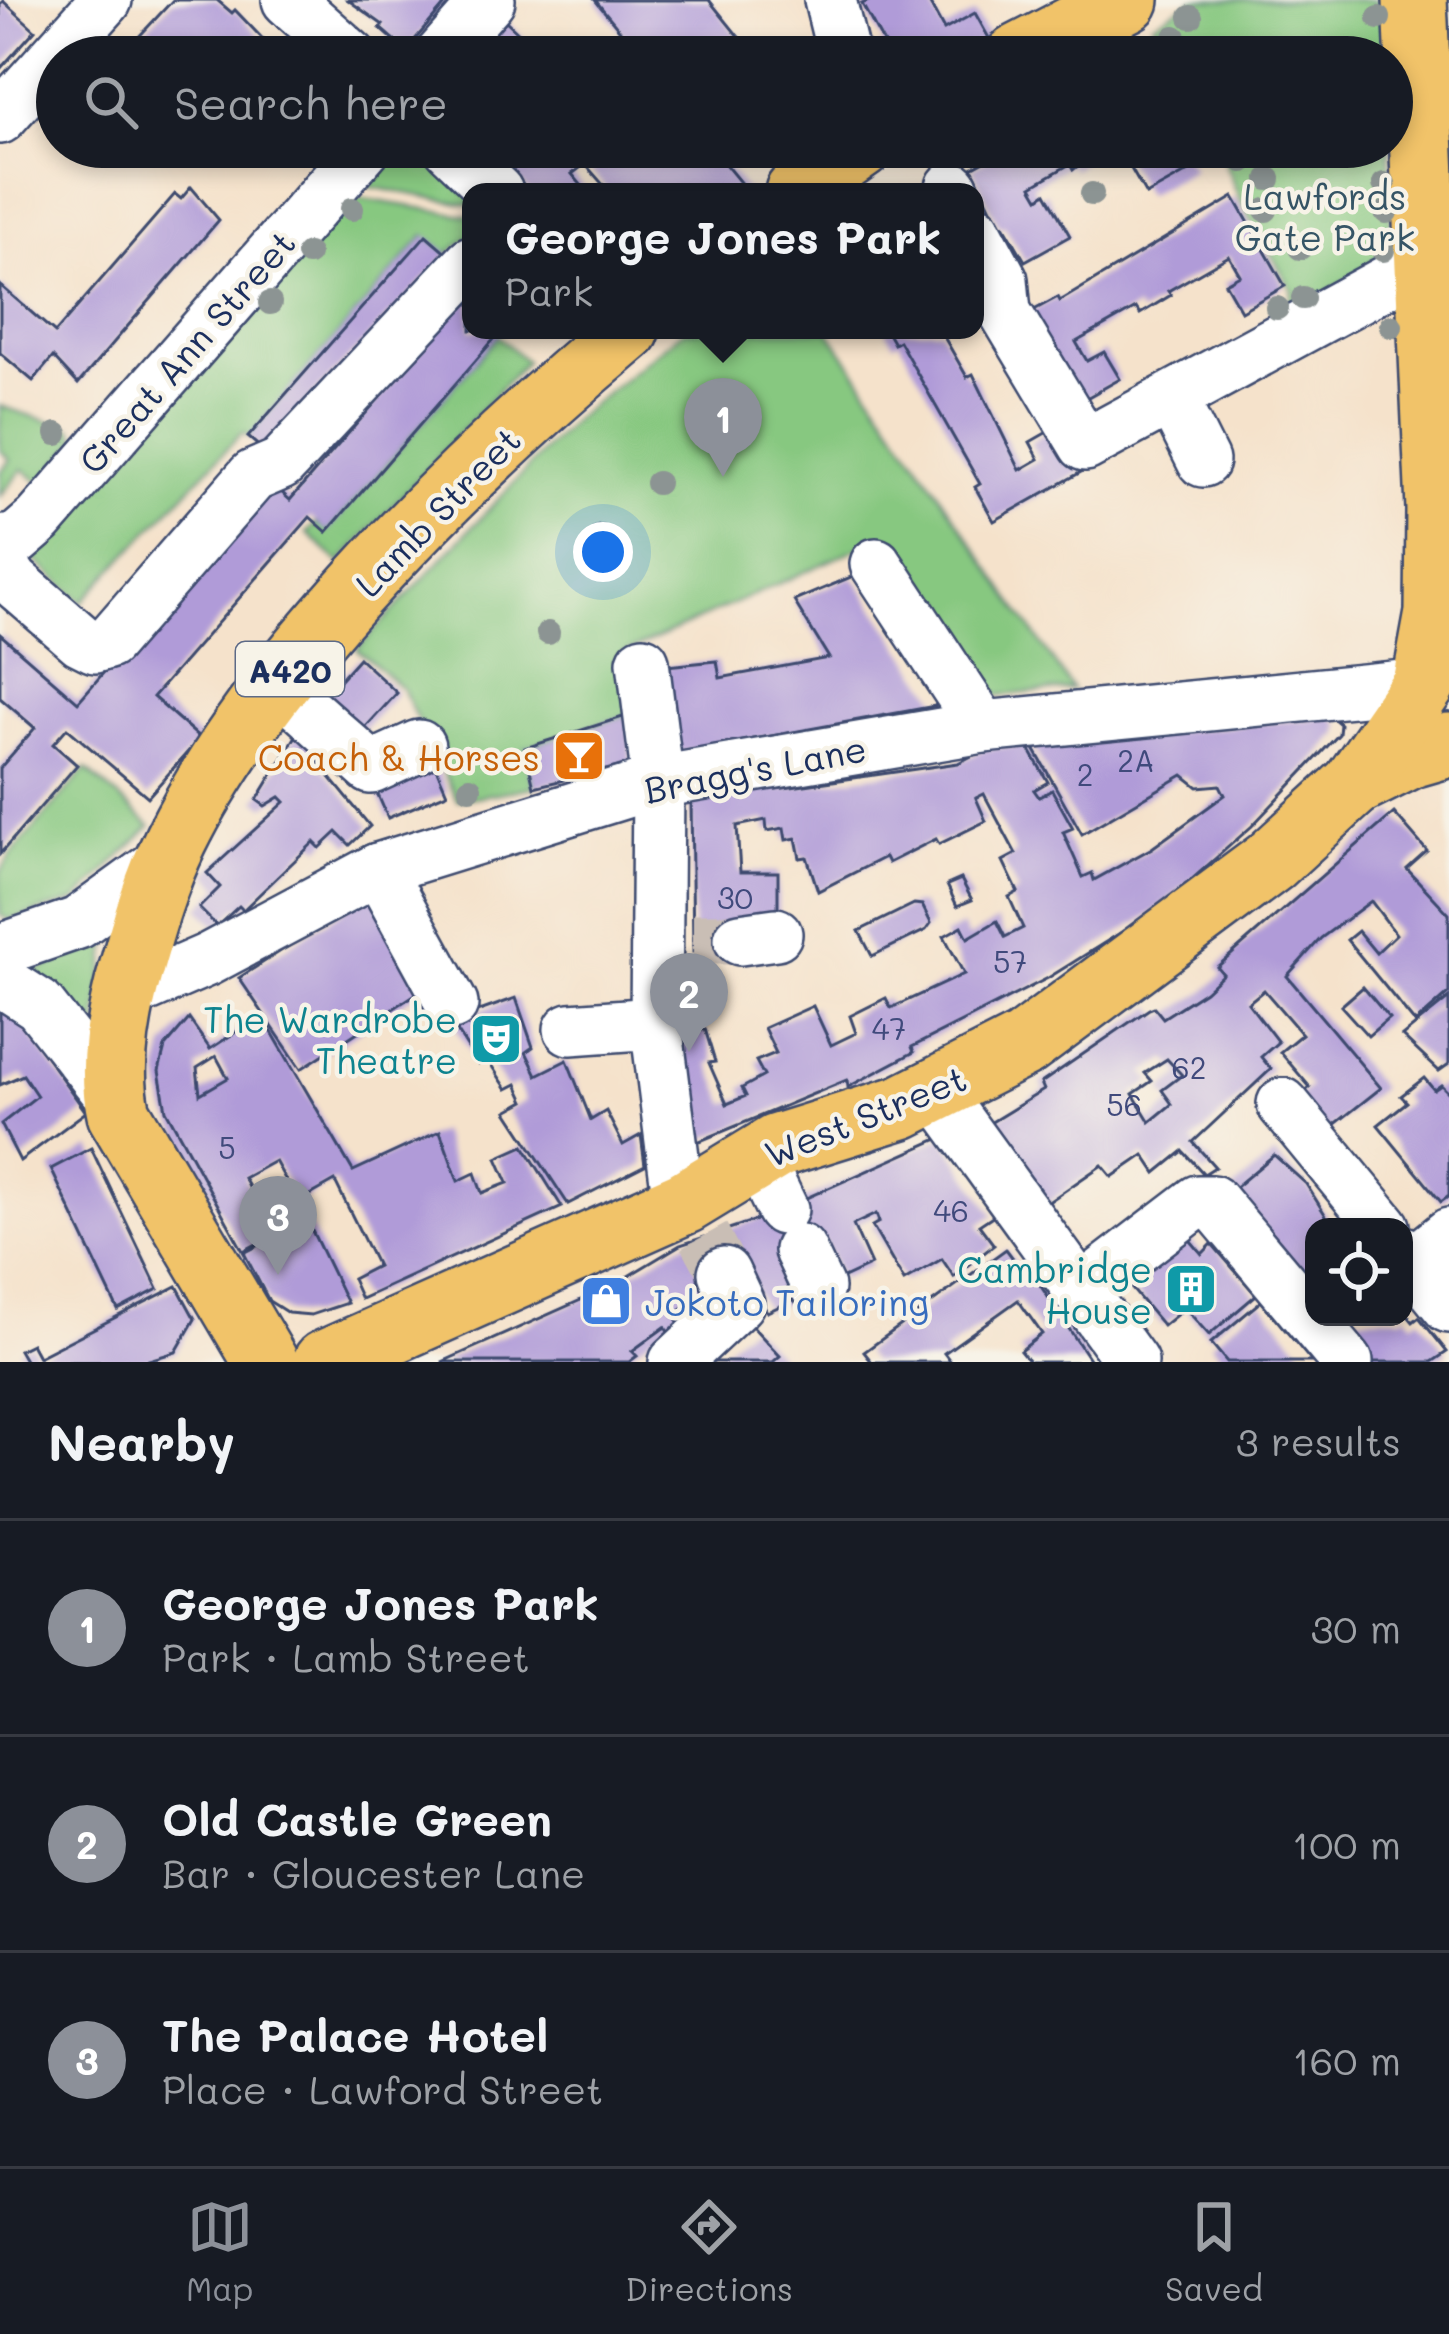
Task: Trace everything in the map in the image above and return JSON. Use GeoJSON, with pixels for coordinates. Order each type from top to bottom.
{"type":"FeatureCollection","features":[{"type":"Feature","properties":{"kind":"main road"},"geometry":{"type":"LineString","coordinates":[[1058,36],[1127,0]]}},
{"type":"Feature","properties":{"kind":"main road"},"geometry":{"type":"LineString","coordinates":[[1354,785],[1424,684],[1437,613],[1442,440],[1427,260],[1415,0]]}},
{"type":"Feature","properties":{"kind":"main road","name":"Lamb Street"},"geometry":{"type":"LineString","coordinates":[[117,1104],[115,1061],[124,996],[169,856],[278,685],[474,468],[618,339]]}},
{"type":"Feature","properties":{"kind":"main road"},"geometry":{"type":"LineString","coordinates":[[1354,785],[1411,756],[1449,745]]}},
{"type":"Feature","properties":{"kind":"main road","name":"West Street"},"geometry":{"type":"LineString","coordinates":[[761,1220],[919,1100],[1024,1046],[1144,961],[1270,862],[1354,785]]}},
{"type":"Feature","properties":{"kind":"main road","name":"A420"},"geometry":{"type":"LineString","coordinates":[[117,1104],[243,1350]]}},
{"type":"Feature","properties":{"kind":"main road"},"geometry":{"type":"LineString","coordinates":[[358,1355],[761,1220]]}},
{"type":"Feature","properties":{"kind":"street"},"geometry":{"type":"LineString","coordinates":[[74,36],[106,0]]}},
{"type":"Feature","properties":{"kind":"street"},"geometry":{"type":"LineString","coordinates":[[288,0],[328,36]]}},
{"type":"Feature","properties":{"kind":"street"},"geometry":{"type":"LineString","coordinates":[[458,36],[489,0]]}},
{"type":"Feature","properties":{"kind":"street"},"geometry":{"type":"LineString","coordinates":[[830,0],[839,36]]}},
{"type":"Feature","properties":{"kind":"street"},"geometry":{"type":"LineString","coordinates":[[0,118],[36,78]]}},
{"type":"Feature","properties":{"kind":"street","name":"Great Ann Street"},"geometry":{"type":"LineString","coordinates":[[0,542],[17,539],[38,520],[346,168]]}},
{"type":"Feature","properties":{"kind":"street"},"geometry":{"type":"LineString","coordinates":[[984,247],[1002,280],[1005,312],[1085,445],[1427,260]]}},
{"type":"Feature","properties":{"kind":"street"},"geometry":{"type":"LineString","coordinates":[[0,561],[13,581],[81,640],[94,647],[108,643],[253,476],[281,464],[462,272]]}},
{"type":"Feature","properties":{"kind":"street"},"geometry":{"type":"LineString","coordinates":[[1173,401],[1203,461]]}},
{"type":"Feature","properties":{"kind":"street"},"geometry":{"type":"LineString","coordinates":[[876,564],[982,727]]}},
{"type":"Feature","properties":{"kind":"street"},"geometry":{"type":"LineString","coordinates":[[643,662],[658,782],[715,938],[656,1023]]}},
{"type":"Feature","properties":{"kind":"street","name":"Bragg's Lane"},"geometry":{"type":"LineString","coordinates":[[124,996],[207,960],[378,869],[658,782],[982,727],[1424,684]]}},
{"type":"Feature","properties":{"kind":"street"},"geometry":{"type":"LineString","coordinates":[[278,685],[371,768],[419,746]]}},
{"type":"Feature","properties":{"kind":"street"},"geometry":{"type":"LineString","coordinates":[[117,1104],[1,956],[78,922],[169,856]]}},
{"type":"Feature","properties":{"kind":"street"},"geometry":{"type":"LineString","coordinates":[[378,869],[452,1004]]}},
{"type":"Feature","properties":{"kind":"street"},"geometry":{"type":"LineString","coordinates":[[569,1029],[656,1023]]}},
{"type":"Feature","properties":{"kind":"street"},"geometry":{"type":"LineString","coordinates":[[656,1023],[761,1220]]}},
{"type":"Feature","properties":{"kind":"street"},"geometry":{"type":"LineString","coordinates":[[919,1100],[1132,1362]]}},
{"type":"Feature","properties":{"kind":"street"},"geometry":{"type":"LineString","coordinates":[[1283,1104],[1388,1218]]}},
{"type":"Feature","properties":{"kind":"street"},"geometry":{"type":"LineString","coordinates":[[1079,1292],[1198,1201],[1212,1201],[1348,1362]]}},
{"type":"Feature","properties":{"kind":"street"},"geometry":{"type":"LineString","coordinates":[[1413,1246],[1449,1306]]}},
{"type":"Feature","properties":{"kind":"street"},"geometry":{"type":"LineString","coordinates":[[675,1362],[738,1303],[724,1273]]}},
{"type":"Feature","properties":{"kind":"green space"},"geometry":{"type":"Polygon","coordinates":[[[1194,0],[1375,0],[1386,15],[1386,36],[1160,36],[1153,23],[1194,0]]]}},
{"type":"Feature","properties":{"kind":"green space"},"geometry":{"type":"Polygon","coordinates":[[[373,168],[437,168],[462,187],[462,203],[360,185],[373,168]]]}},
{"type":"Feature","properties":{"kind":"green space","name":"Lawfords Gate Park"},"geometry":{"type":"Polygon","coordinates":[[[1227,168],[1389,168],[1391,251],[1295,314],[1289,303],[1292,290],[1239,198],[1227,168]]]}},
{"type":"Feature","properties":{"kind":"green space"},"geometry":{"type":"Polygon","coordinates":[[[351,197],[462,215],[462,242],[448,254],[425,235],[249,437],[242,433],[82,602],[27,553],[351,197]]]}},
{"type":"Feature","properties":{"kind":"green space"},"geometry":{"type":"Polygon","coordinates":[[[495,339],[526,361],[340,563],[307,533],[317,523],[327,531],[495,339]]]}},
{"type":"Feature","properties":{"kind":"green space"},"geometry":{"type":"Polygon","coordinates":[[[673,339],[834,339],[1072,689],[983,697],[876,540],[626,652],[629,715],[525,748],[534,787],[457,800],[402,689],[357,649],[574,419],[673,339]]]}},
{"type":"Feature","properties":{"kind":"green space"},"geometry":{"type":"Polygon","coordinates":[[[0,406],[73,429],[78,439],[41,484],[23,469],[0,496],[0,472],[10,460],[0,450],[0,406]]]}},
{"type":"Feature","properties":{"kind":"green space"},"geometry":{"type":"Polygon","coordinates":[[[86,769],[151,826],[76,901],[9,920],[0,915],[0,873],[86,769]]]}},
{"type":"Feature","properties":{"kind":"green space"},"geometry":{"type":"Polygon","coordinates":[[[108,941],[95,1039],[20,977],[108,941]]]}},
{"type":"Feature","properties":{"kind":"building"},"geometry":{"type":"Polygon","coordinates":[[[173,0],[217,0],[232,13],[235,10],[260,36],[140,36],[173,0]]]}},
{"type":"Feature","properties":{"kind":"building"},"geometry":{"type":"Polygon","coordinates":[[[348,0],[449,0],[418,36],[389,36],[380,28],[383,25],[348,0]]]}},
{"type":"Feature","properties":{"kind":"building"},"geometry":{"type":"Polygon","coordinates":[[[595,0],[709,0],[738,36],[625,36],[595,0]]]}},
{"type":"Feature","properties":{"kind":"building"},"geometry":{"type":"Polygon","coordinates":[[[928,0],[944,30],[975,13],[988,36],[880,36],[862,4],[928,0]]]}},
{"type":"Feature","properties":{"kind":"building"},"geometry":{"type":"Polygon","coordinates":[[[3,1],[35,30],[0,69],[0,4],[3,1]]]}},
{"type":"Feature","properties":{"kind":"building"},"geometry":{"type":"Polygon","coordinates":[[[506,21],[522,36],[492,36],[506,21]]]}},
{"type":"Feature","properties":{"kind":"building"},"geometry":{"type":"Polygon","coordinates":[[[505,168],[580,168],[572,174],[580,183],[521,183],[505,168]]]}},
{"type":"Feature","properties":{"kind":"building"},"geometry":{"type":"Polygon","coordinates":[[[588,168],[728,168],[741,183],[602,183],[588,168]]]}},
{"type":"Feature","properties":{"kind":"building"},"geometry":{"type":"Polygon","coordinates":[[[972,168],[1063,168],[1032,186],[1039,198],[1046,193],[1070,236],[1025,261],[1004,225],[1000,228],[984,183],[979,183],[972,168]]]}},
{"type":"Feature","properties":{"kind":"building"},"geometry":{"type":"Polygon","coordinates":[[[1131,168],[1193,169],[1146,195],[1131,168]]]}},
{"type":"Feature","properties":{"kind":"building"},"geometry":{"type":"Polygon","coordinates":[[[191,187],[219,220],[78,384],[53,357],[33,381],[0,353],[0,285],[55,333],[175,194],[181,199],[191,187]]]}},
{"type":"Feature","properties":{"kind":"building"},"geometry":{"type":"Polygon","coordinates":[[[1234,197],[1285,286],[1241,311],[1225,283],[1240,275],[1229,256],[1168,291],[1171,295],[1140,314],[1136,308],[1076,342],[1087,361],[1104,352],[1120,379],[1074,405],[1023,316],[1058,297],[1060,301],[1234,197]]]}},
{"type":"Feature","properties":{"kind":"building"},"geometry":{"type":"Polygon","coordinates":[[[426,235],[448,254],[262,449],[248,437],[426,235]]]}},
{"type":"Feature","properties":{"kind":"building"},"geometry":{"type":"Polygon","coordinates":[[[462,303],[462,339],[494,339],[327,532],[310,517],[153,697],[200,738],[148,797],[67,728],[53,744],[77,765],[0,854],[0,768],[35,728],[0,698],[0,634],[78,702],[270,482],[290,500],[462,303]]]}},
{"type":"Feature","properties":{"kind":"building"},"geometry":{"type":"Polygon","coordinates":[[[891,339],[945,339],[967,377],[973,374],[1020,470],[1039,459],[1030,442],[1058,426],[1083,471],[994,521],[975,487],[980,484],[899,341],[894,344],[891,339]]]}},
{"type":"Feature","properties":{"kind":"building"},"geometry":{"type":"Polygon","coordinates":[[[853,576],[938,700],[935,706],[678,753],[666,666],[717,661],[720,678],[829,658],[794,601],[853,576]]]}},
{"type":"Feature","properties":{"kind":"building"},"geometry":{"type":"Polygon","coordinates":[[[359,658],[397,693],[353,741],[315,707],[359,658]]]}},
{"type":"Feature","properties":{"kind":"building","name":"Coach & Horses"},"geometry":{"type":"Polygon","coordinates":[[[629,715],[631,764],[534,787],[525,748],[629,715]]]}},
{"type":"Feature","properties":{"kind":"building"},"geometry":{"type":"Polygon","coordinates":[[[1332,717],[1340,724],[1339,734],[1252,826],[1157,910],[1048,978],[912,1047],[914,1052],[848,1087],[847,1080],[695,1143],[680,1035],[705,1029],[715,1062],[709,1063],[727,1104],[746,1096],[742,1088],[764,1076],[756,1061],[776,1053],[764,1028],[813,1006],[831,1045],[856,1033],[850,1016],[886,998],[891,1008],[964,974],[944,936],[962,926],[968,938],[997,921],[1005,937],[1023,928],[1009,897],[1018,892],[1003,861],[1016,854],[984,794],[976,798],[986,821],[888,863],[885,857],[818,891],[807,857],[800,858],[796,838],[786,840],[784,828],[767,831],[766,820],[737,826],[740,872],[778,872],[778,923],[740,952],[693,952],[691,798],[775,781],[776,789],[958,763],[985,749],[1027,745],[1048,782],[1034,790],[1039,797],[1052,790],[1073,828],[1063,832],[1083,877],[1092,873],[1094,880],[1152,848],[1225,795],[1220,785],[1198,787],[1183,775],[1082,834],[1032,745],[1332,717]]]}},
{"type":"Feature","properties":{"kind":"building"},"geometry":{"type":"Polygon","coordinates":[[[302,726],[325,748],[317,759],[320,765],[370,826],[350,845],[337,832],[320,848],[314,842],[243,910],[239,906],[217,926],[199,908],[220,887],[207,873],[285,802],[280,797],[265,806],[257,800],[302,726]]]}},
{"type":"Feature","properties":{"kind":"building"},"geometry":{"type":"Polygon","coordinates":[[[431,756],[447,793],[388,818],[372,781],[431,756]]]}},
{"type":"Feature","properties":{"kind":"building"},"geometry":{"type":"Polygon","coordinates":[[[1394,813],[1427,851],[1407,869],[1449,914],[1449,993],[1415,1023],[1347,940],[1358,931],[1376,953],[1396,934],[1371,901],[1321,938],[1287,976],[1381,1088],[1324,1133],[1295,1100],[1310,1087],[1280,1052],[1302,1034],[1264,990],[1248,1003],[1278,1042],[1261,1057],[1271,1069],[1193,1142],[1215,1167],[1204,1174],[1183,1151],[1156,1173],[1144,1155],[1112,1177],[1102,1165],[1047,1203],[990,1123],[1044,1090],[1041,1083],[1149,1009],[1154,1007],[1163,1018],[1205,991],[1223,974],[1217,967],[1394,813]],[[1167,1059],[1145,1073],[1152,1081],[1133,1094],[1150,1122],[1172,1104],[1162,1090],[1182,1075],[1167,1059]]]}},
{"type":"Feature","properties":{"kind":"building"},"geometry":{"type":"Polygon","coordinates":[[[961,879],[972,900],[957,906],[947,885],[961,879]]]}},
{"type":"Feature","properties":{"kind":"building"},"geometry":{"type":"Polygon","coordinates":[[[375,890],[434,982],[301,1069],[239,978],[375,890]]]}},
{"type":"Feature","properties":{"kind":"building"},"geometry":{"type":"Polygon","coordinates":[[[914,904],[922,905],[931,923],[926,930],[872,956],[859,931],[914,904]]]}},
{"type":"Feature","properties":{"kind":"building"},"geometry":{"type":"Polygon","coordinates":[[[1363,987],[1389,1018],[1368,1036],[1341,1006],[1363,987]]]}},
{"type":"Feature","properties":{"kind":"building"},"geometry":{"type":"Polygon","coordinates":[[[516,998],[533,1047],[526,1052],[537,1075],[567,1060],[591,1120],[606,1111],[623,1145],[641,1135],[645,1165],[568,1204],[507,1111],[525,1101],[517,1084],[507,1089],[487,1059],[478,1064],[457,1031],[457,1019],[516,998]]]}},
{"type":"Feature","properties":{"kind":"building"},"geometry":{"type":"Polygon","coordinates":[[[1449,998],[1449,1064],[1439,1071],[1402,1036],[1449,998]]]}},
{"type":"Feature","properties":{"kind":"building"},"geometry":{"type":"Polygon","coordinates":[[[0,1002],[17,1016],[86,1112],[20,1161],[1,1124],[37,1096],[23,1075],[0,1085],[0,1002]]]}},
{"type":"Feature","properties":{"kind":"building"},"geometry":{"type":"Polygon","coordinates":[[[262,1015],[353,1171],[440,1131],[458,1181],[475,1173],[482,1193],[508,1183],[497,1158],[524,1146],[562,1207],[361,1299],[352,1279],[377,1266],[335,1181],[298,1202],[275,1161],[244,1178],[265,1216],[254,1222],[264,1240],[243,1251],[166,1110],[159,1071],[165,1047],[189,1019],[210,1049],[262,1015]],[[216,1056],[197,1068],[200,1094],[228,1078],[216,1056]]]}},
{"type":"Feature","properties":{"kind":"building"},"geometry":{"type":"Polygon","coordinates":[[[1424,1078],[1434,1090],[1441,1085],[1449,1093],[1449,1196],[1441,1202],[1378,1125],[1407,1102],[1401,1096],[1424,1078]]]}},
{"type":"Feature","properties":{"kind":"building"},"geometry":{"type":"Polygon","coordinates":[[[943,1137],[994,1215],[979,1225],[994,1245],[954,1277],[942,1259],[904,1281],[872,1226],[879,1222],[876,1214],[853,1225],[871,1265],[841,1279],[823,1239],[777,1260],[793,1300],[767,1312],[742,1264],[719,1300],[706,1306],[700,1297],[674,1315],[683,1330],[671,1337],[665,1327],[632,1351],[637,1356],[629,1362],[442,1362],[610,1287],[680,1245],[759,1219],[943,1137]]]}},
{"type":"Feature","properties":{"kind":"building"},"geometry":{"type":"Polygon","coordinates":[[[91,1148],[158,1289],[118,1310],[51,1169],[91,1148]]]}},
{"type":"Feature","properties":{"kind":"building"},"geometry":{"type":"Polygon","coordinates":[[[1274,1155],[1306,1184],[1327,1218],[1305,1218],[1305,1280],[1233,1189],[1274,1155]]]}},
{"type":"Feature","properties":{"kind":"building"},"geometry":{"type":"Polygon","coordinates":[[[298,1202],[347,1303],[311,1315],[288,1313],[269,1301],[244,1253],[279,1235],[269,1216],[298,1202]]]}},
{"type":"Feature","properties":{"kind":"building","name":"Cambridge House"},"geometry":{"type":"Polygon","coordinates":[[[1185,1234],[1202,1254],[1212,1244],[1256,1295],[1209,1335],[1185,1308],[1163,1326],[1127,1283],[1185,1234]]]}},
{"type":"Feature","properties":{"kind":"building"},"geometry":{"type":"Polygon","coordinates":[[[1006,1249],[1027,1277],[1032,1273],[1091,1362],[1029,1362],[1020,1351],[1042,1334],[1018,1300],[944,1353],[951,1362],[872,1362],[864,1352],[1006,1249]]]}},
{"type":"Feature","properties":{"kind":"building"},"geometry":{"type":"Polygon","coordinates":[[[177,1286],[195,1319],[176,1352],[142,1362],[26,1362],[19,1350],[31,1344],[38,1357],[177,1286]]]}},
{"type":"Feature","properties":{"kind":"building"},"geometry":{"type":"Polygon","coordinates":[[[1261,1301],[1312,1362],[1227,1362],[1211,1343],[1261,1301]]]}},
{"type":"Feature","properties":{"kind":"building"},"geometry":{"type":"Polygon","coordinates":[[[1419,1317],[1447,1352],[1432,1362],[1372,1362],[1345,1326],[1413,1326],[1419,1317]]]}},
{"type":"Feature","properties":{"kind":"building"},"geometry":{"type":"Polygon","coordinates":[[[751,1325],[780,1356],[773,1362],[710,1362],[751,1325]]]}},
{"type":"Feature","properties":{"kind":"tunnel"},"geometry":{"type":"LineString","coordinates":[[693,939],[740,939]]}},
{"type":"Feature","properties":{"kind":"tunnel"},"geometry":{"type":"LineString","coordinates":[[704,1236],[724,1273]]}},
{"type":"Feature","properties":{"kind":"place","name":"George Jones Park"},"geometry":{"type":"Point","coordinates":[723,477]}},
{"type":"Feature","properties":{"kind":"place","name":"Coach & Horses"},"geometry":{"type":"Point","coordinates":[579,756]}},
{"type":"Feature","properties":{"kind":"place","name":"The Wardrobe Theatre"},"geometry":{"type":"Point","coordinates":[496,1039]}},
{"type":"Feature","properties":{"kind":"place","name":"Old Castle Green"},"geometry":{"type":"Point","coordinates":[689,1052]}},
{"type":"Feature","properties":{"kind":"place","name":"The Palace Hotel"},"geometry":{"type":"Point","coordinates":[278,1275]}},
{"type":"Feature","properties":{"kind":"place","name":"Cambridge House"},"geometry":{"type":"Point","coordinates":[1191,1289]}},
{"type":"Feature","properties":{"kind":"place","name":"Jokoto Tailoring"},"geometry":{"type":"Point","coordinates":[606,1301]}}]}
